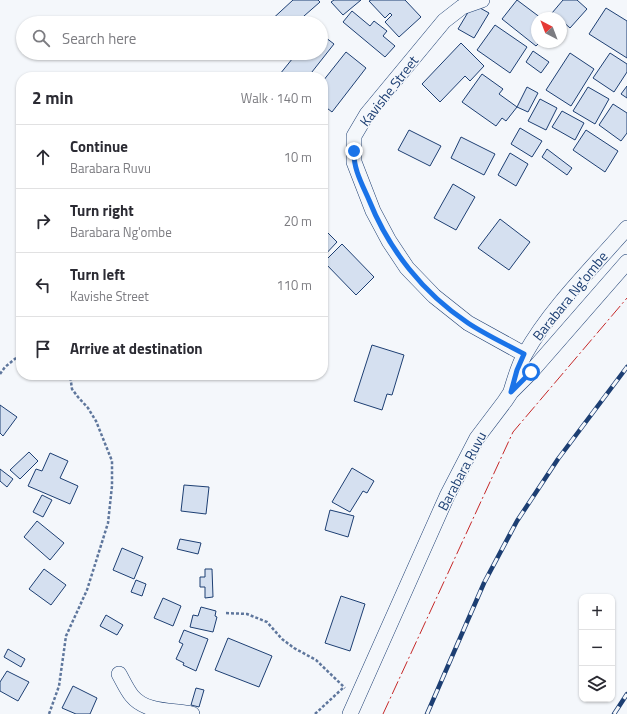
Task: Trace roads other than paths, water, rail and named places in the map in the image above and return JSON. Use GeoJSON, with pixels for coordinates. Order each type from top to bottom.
{"type":"FeatureCollection","features":[{"type":"Feature","properties":{"kind":"street","name":"Kavishe Street"},"geometry":{"type":"LineString","coordinates":[[482,0],[462,8],[444,21],[367,114],[354,136],[354,162],[373,210],[389,241],[407,268],[434,296],[468,323],[524,354]]}},
{"type":"Feature","properties":{"kind":"street","name":"Barabara Ng'ombe"},"geometry":{"type":"LineString","coordinates":[[511,392],[517,370],[524,354],[543,324],[627,228]]}},
{"type":"Feature","properties":{"kind":"street","name":"Barabara Ruvu"},"geometry":{"type":"LineString","coordinates":[[350,714],[447,496],[477,438],[511,392],[531,372],[627,262]]}},
{"type":"Feature","properties":{"kind":"street"},"geometry":{"type":"LineString","coordinates":[[120,674],[131,695],[141,704],[159,710],[192,714]]}},
{"type":"Feature","properties":{"kind":"railway"},"geometry":{"type":"LineString","coordinates":[[427,714],[484,583],[517,521],[558,459],[627,367]]}},
{"type":"Feature","properties":{"kind":"railway"},"geometry":{"type":"LineString","coordinates":[[614,714],[627,694]]}}]}
